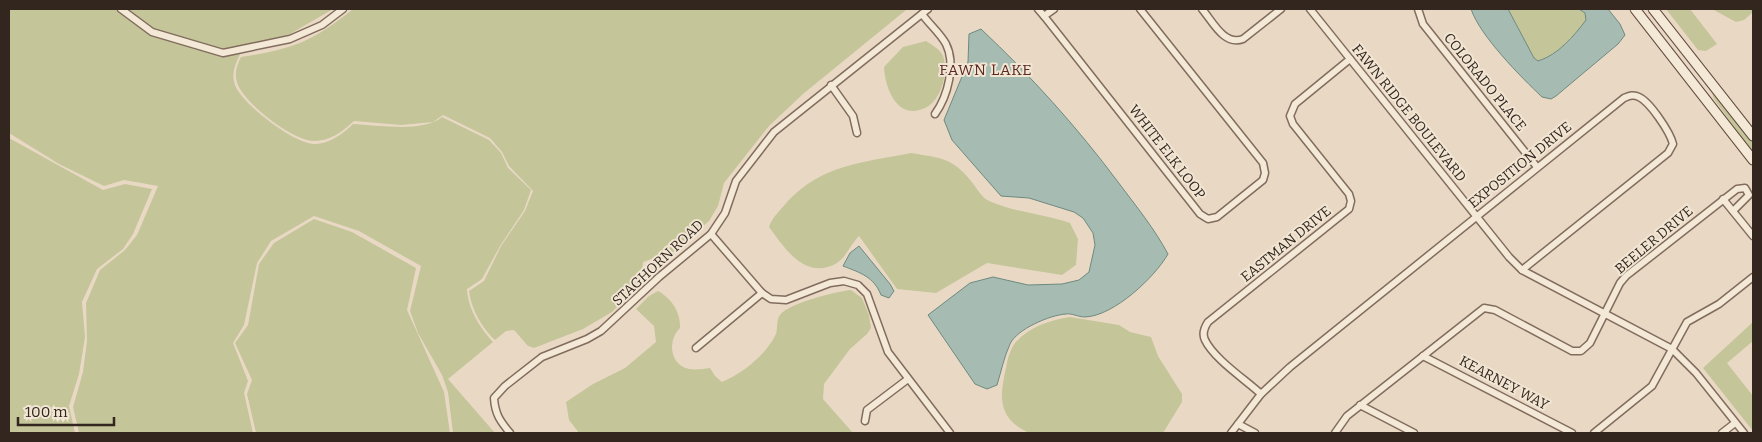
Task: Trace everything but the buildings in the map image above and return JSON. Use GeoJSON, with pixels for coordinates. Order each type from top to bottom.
{"type":"FeatureCollection","features":[{"type":"Feature","properties":{"kind":"main road"},"geometry":{"type":"LineString","coordinates":[[1635,9],[1753,160]]}},
{"type":"Feature","properties":{"kind":"main road"},"geometry":{"type":"LineString","coordinates":[[1653,9],[1753,136]]}},
{"type":"Feature","properties":{"kind":"street"},"geometry":{"type":"LineString","coordinates":[[120,9],[152,32],[223,53],[290,39],[322,25],[343,9]]}},
{"type":"Feature","properties":{"kind":"street","name":"STAGHORN ROAD"},"geometry":{"type":"LineString","coordinates":[[510,433],[497,417],[494,407],[494,398],[505,386],[542,357],[587,339],[601,331],[659,277],[710,234],[725,213],[736,181],[774,132],[928,9]]}},
{"type":"Feature","properties":{"kind":"street","name":"WHITE ELK LOOP"},"geometry":{"type":"LineString","coordinates":[[1038,9],[1200,214],[1208,218],[1217,217],[1262,180],[1266,173],[1263,163],[1140,9]]}},
{"type":"Feature","properties":{"kind":"street"},"geometry":{"type":"LineString","coordinates":[[1044,16],[1054,9]]}},
{"type":"Feature","properties":{"kind":"street"},"geometry":{"type":"LineString","coordinates":[[1202,9],[1228,40],[1236,42],[1243,39],[1280,9]]}},
{"type":"Feature","properties":{"kind":"street","name":"FAWN RIDGE BOULEVARD"},"geometry":{"type":"LineString","coordinates":[[1310,9],[1509,257],[1522,270],[1672,349],[1696,373],[1744,433]]}},
{"type":"Feature","properties":{"kind":"street","name":"COLORADO PLACE"},"geometry":{"type":"LineString","coordinates":[[1418,9],[1423,24],[1537,167]]}},
{"type":"Feature","properties":{"kind":"street"},"geometry":{"type":"LineString","coordinates":[[922,14],[947,45],[948,52],[950,80],[941,106],[936,114]]}},
{"type":"Feature","properties":{"kind":"street","name":"EASTMAN DRIVE"},"geometry":{"type":"LineString","coordinates":[[1262,394],[1215,353],[1204,339],[1203,329],[1208,322],[1349,209],[1351,201],[1349,194],[1293,124],[1290,116],[1295,104],[1350,59]]}},
{"type":"Feature","properties":{"kind":"street"},"geometry":{"type":"LineString","coordinates":[[832,85],[853,116],[857,133]]}},
{"type":"Feature","properties":{"kind":"street","name":"EXPOSITION DRIVE"},"geometry":{"type":"LineString","coordinates":[[1231,433],[1262,394],[1290,367],[1476,216],[1630,96],[1638,96],[1644,100],[1671,134],[1673,144],[1668,153],[1522,270]]}},
{"type":"Feature","properties":{"kind":"street","name":"BEELER DRIVE"},"geometry":{"type":"LineString","coordinates":[[1335,433],[1347,416],[1360,405],[1484,308],[1495,310],[1576,351],[1586,347],[1620,283],[1626,276],[1723,199],[1737,189],[1745,188],[1749,195],[1733,211]]}},
{"type":"Feature","properties":{"kind":"street"},"geometry":{"type":"LineString","coordinates":[[1723,199],[1753,236]]}},
{"type":"Feature","properties":{"kind":"street"},"geometry":{"type":"LineString","coordinates":[[710,234],[762,293],[771,299],[786,300],[830,283],[844,281],[858,285],[867,294],[888,352],[950,433]]}},
{"type":"Feature","properties":{"kind":"street"},"geometry":{"type":"LineString","coordinates":[[1594,433],[1652,386],[1687,322],[1719,304],[1753,276]]}},
{"type":"Feature","properties":{"kind":"street"},"geometry":{"type":"LineString","coordinates":[[696,348],[762,293]]}},
{"type":"Feature","properties":{"kind":"street","name":"KEARNEY WAY"},"geometry":{"type":"LineString","coordinates":[[1423,356],[1572,433]]}},
{"type":"Feature","properties":{"kind":"street"},"geometry":{"type":"LineString","coordinates":[[865,421],[867,410],[908,379]]}},
{"type":"Feature","properties":{"kind":"street"},"geometry":{"type":"LineString","coordinates":[[1360,405],[1414,433]]}},
{"type":"Feature","properties":{"kind":"street"},"geometry":{"type":"LineString","coordinates":[[1722,433],[1735,423]]}},
{"type":"Feature","properties":{"kind":"street"},"geometry":{"type":"LineString","coordinates":[[1238,424],[1255,433]]}},
{"type":"Feature","properties":{"kind":"green space"},"geometry":{"type":"Polygon","coordinates":[[[9,9],[333,9],[290,34],[244,46],[235,65],[233,75],[235,85],[240,93],[257,112],[293,137],[313,144],[324,143],[335,138],[353,124],[412,127],[434,122],[442,117],[489,140],[501,153],[508,168],[531,190],[524,210],[500,246],[482,279],[467,289],[470,304],[476,318],[493,342],[448,379],[495,433],[453,433],[448,392],[442,375],[418,333],[410,311],[421,266],[359,231],[314,216],[271,241],[257,263],[244,325],[233,343],[248,381],[244,393],[253,433],[79,433],[73,407],[83,372],[87,341],[86,303],[100,270],[125,250],[137,235],[158,186],[124,180],[104,186],[59,164],[9,133],[9,9]]]}},
{"type":"Feature","properties":{"kind":"green space"},"geometry":{"type":"Polygon","coordinates":[[[353,9],[906,10],[803,94],[769,126],[724,183],[718,206],[709,221],[666,258],[654,258],[643,262],[641,282],[612,312],[583,329],[534,348],[528,346],[514,330],[506,331],[495,340],[478,318],[470,298],[469,291],[484,281],[501,246],[525,211],[533,191],[509,166],[502,152],[490,138],[443,115],[433,122],[401,125],[354,121],[331,138],[314,141],[294,135],[282,128],[248,100],[241,90],[236,75],[241,57],[275,51],[313,37],[353,9]]]}},
{"type":"Feature","properties":{"kind":"green space"},"geometry":{"type":"Polygon","coordinates":[[[1508,9],[1579,9],[1585,13],[1587,20],[1559,49],[1538,61],[1534,58],[1508,9]]]}},
{"type":"Feature","properties":{"kind":"green space"},"geometry":{"type":"Polygon","coordinates":[[[1666,9],[1690,9],[1717,44],[1706,51],[1698,50],[1666,9]]]}},
{"type":"Feature","properties":{"kind":"green space"},"geometry":{"type":"Polygon","coordinates":[[[1712,9],[1753,9],[1753,12],[1744,20],[1736,22],[1712,9]]]}},
{"type":"Feature","properties":{"kind":"green space"},"geometry":{"type":"Polygon","coordinates":[[[926,41],[938,49],[943,56],[945,63],[944,78],[939,93],[931,104],[915,111],[907,110],[894,100],[890,93],[884,67],[903,47],[926,41]]]}},
{"type":"Feature","properties":{"kind":"green space"},"geometry":{"type":"Polygon","coordinates":[[[1710,88],[1753,141],[1753,153],[1714,99],[1710,88]]]}},
{"type":"Feature","properties":{"kind":"green space"},"geometry":{"type":"Polygon","coordinates":[[[9,138],[103,190],[125,184],[152,189],[133,234],[123,249],[97,269],[82,302],[85,337],[79,374],[69,406],[75,433],[9,433],[9,138]]]}},
{"type":"Feature","properties":{"kind":"green space"},"geometry":{"type":"Polygon","coordinates":[[[911,153],[945,160],[958,167],[986,200],[1008,208],[1070,223],[1078,239],[1076,265],[1062,275],[987,263],[936,293],[897,289],[859,236],[837,263],[826,268],[816,268],[797,260],[789,253],[769,227],[774,217],[787,202],[814,180],[844,167],[911,153]]]}},
{"type":"Feature","properties":{"kind":"green space"},"geometry":{"type":"Polygon","coordinates":[[[314,219],[352,232],[416,268],[407,310],[444,392],[450,433],[256,433],[247,394],[252,380],[235,343],[248,325],[259,264],[274,243],[314,219]]]}},
{"type":"Feature","properties":{"kind":"green space"},"geometry":{"type":"Polygon","coordinates":[[[851,290],[862,298],[869,315],[871,328],[850,349],[824,384],[823,399],[853,433],[579,433],[569,420],[566,402],[593,384],[625,368],[656,342],[654,326],[636,309],[649,296],[658,291],[667,297],[679,316],[680,328],[673,339],[672,346],[674,358],[683,367],[689,369],[710,368],[722,382],[738,374],[760,356],[772,342],[776,334],[779,317],[784,311],[813,299],[851,290]]]}},
{"type":"Feature","properties":{"kind":"green space"},"geometry":{"type":"Polygon","coordinates":[[[1070,317],[1119,325],[1130,332],[1151,337],[1158,356],[1182,394],[1182,402],[1163,433],[1029,433],[1011,421],[1003,406],[1002,389],[1007,362],[1013,346],[1021,337],[1033,329],[1048,322],[1070,317]]]}},
{"type":"Feature","properties":{"kind":"green space"},"geometry":{"type":"Polygon","coordinates":[[[1753,322],[1753,341],[1727,363],[1753,396],[1753,431],[1703,368],[1753,322]]]}},
{"type":"Feature","properties":{"kind":"shaded area"},"geometry":{"type":"Polygon","coordinates":[[[1471,9],[1508,9],[1534,58],[1538,61],[1559,50],[1586,20],[1585,13],[1579,9],[1608,9],[1620,24],[1625,35],[1618,44],[1551,99],[1542,97],[1502,56],[1483,31],[1471,9]]]}},
{"type":"Feature","properties":{"kind":"shaded area"},"geometry":{"type":"Polygon","coordinates":[[[981,29],[1018,65],[1070,122],[1144,217],[1168,254],[1144,284],[1121,303],[1108,310],[1085,317],[1068,314],[1059,315],[1043,320],[1019,333],[1010,344],[997,385],[987,389],[975,384],[928,315],[970,283],[993,277],[1028,285],[1062,284],[1079,280],[1089,272],[1095,245],[1093,233],[1083,218],[1074,212],[1029,198],[1001,196],[952,140],[944,120],[968,62],[969,34],[981,29]]]}},
{"type":"Feature","properties":{"kind":"shaded area"},"geometry":{"type":"Polygon","coordinates":[[[859,246],[890,284],[894,291],[889,298],[881,295],[875,284],[866,276],[843,266],[850,253],[859,246]]]}},
{"type":"Feature","properties":{"kind":"district","name":"FAWN LAKE"},"geometry":{"type":"Point","coordinates":[986,70]}}]}
